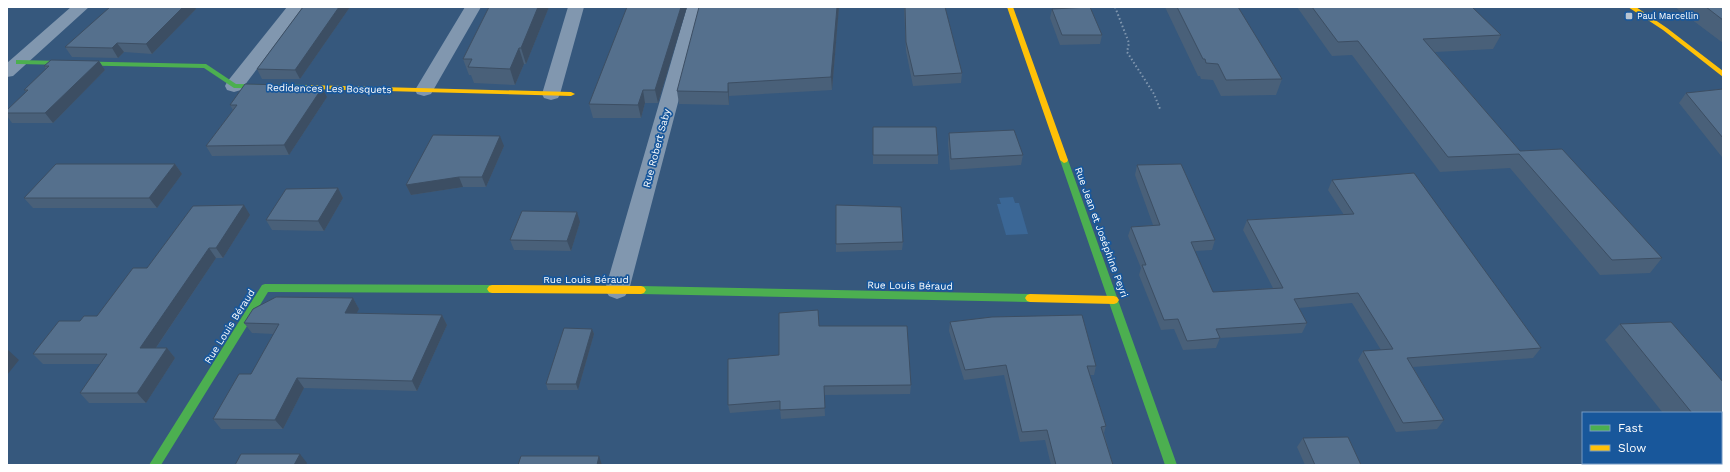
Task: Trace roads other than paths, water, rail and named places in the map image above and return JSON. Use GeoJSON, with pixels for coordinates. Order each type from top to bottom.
{"type":"FeatureCollection","features":[{"type":"Feature","properties":{"kind":"street"},"geometry":{"type":"LineString","coordinates":[[13,67],[81,7]]}},
{"type":"Feature","properties":{"kind":"street"},"geometry":{"type":"LineString","coordinates":[[13,67],[206,66],[234,86],[296,7]]}},
{"type":"Feature","properties":{"kind":"street"},"geometry":{"type":"LineString","coordinates":[[424,90],[473,7]]}},
{"type":"Feature","properties":{"kind":"street"},"geometry":{"type":"LineString","coordinates":[[551,94],[576,7]]}},
{"type":"Feature","properties":{"kind":"street","name":"Rue Robert Saby"},"geometry":{"type":"LineString","coordinates":[[617,290],[695,7]]}},
{"type":"Feature","properties":{"kind":"street","name":"Rue Jean et Joséphine Peyri"},"geometry":{"type":"LineString","coordinates":[[1010,7],[1114,300],[1170,465]]}},
{"type":"Feature","properties":{"kind":"street"},"geometry":{"type":"LineString","coordinates":[[1630,7],[1665,29],[1723,75]]}},
{"type":"Feature","properties":{"kind":"street","name":"Redidences Les Bosquets"},"geometry":{"type":"LineString","coordinates":[[234,86],[571,94]]}},
{"type":"Feature","properties":{"kind":"street","name":"Rue Louis Béraud"},"geometry":{"type":"LineString","coordinates":[[155,465],[265,288],[617,290],[1114,300]]}},
{"type":"Feature","properties":{"kind":"water"},"geometry":{"type":"Polygon","coordinates":[[[1013,197],[1015,203],[1019,203],[1028,234],[1006,235],[997,204],[1001,204],[999,198],[1013,197]]]}},
{"type":"Feature","properties":{"kind":"place","name":"Paul Marcellin"},"geometry":{"type":"Point","coordinates":[1629,16]}}]}
